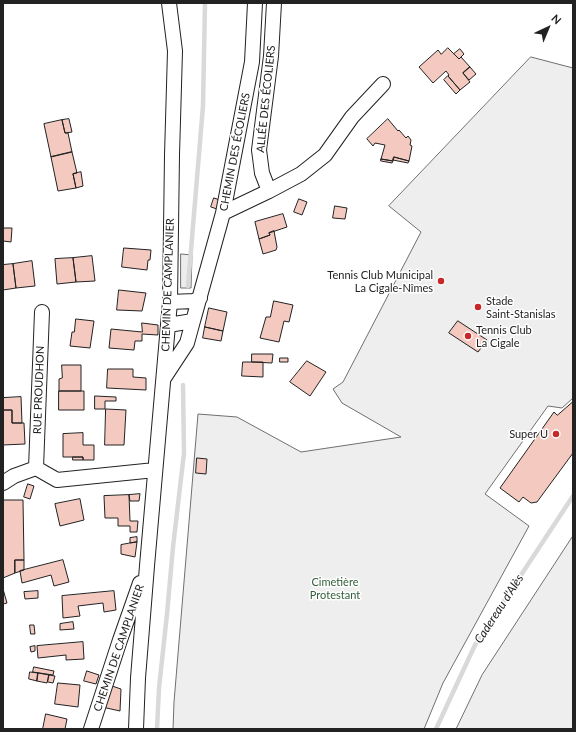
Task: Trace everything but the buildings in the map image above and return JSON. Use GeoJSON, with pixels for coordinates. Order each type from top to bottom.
{"type":"FeatureCollection","features":[{"type":"Feature","properties":{"kind":"street","name":"CHEMIN DE CAMPLANIER"},"geometry":{"type":"LineString","coordinates":[[136,729],[138,678],[170,302],[175,51],[169,3]]}},
{"type":"Feature","properties":{"kind":"street","name":"CHEMIN DES ÉCOLIERS"},"geometry":{"type":"LineString","coordinates":[[163,379],[187,343],[212,248],[223,213],[252,62],[255,3]]}},
{"type":"Feature","properties":{"kind":"street","name":"ALLÉE DES ÉCOLIERS"},"geometry":{"type":"LineString","coordinates":[[269,191],[262,173],[259,150],[271,56],[274,3]]}},
{"type":"Feature","properties":{"kind":"street"},"geometry":{"type":"LineString","coordinates":[[223,213],[301,174],[325,155],[352,117],[383,84]]}},
{"type":"Feature","properties":{"kind":"street"},"geometry":{"type":"LineString","coordinates":[[170,302],[194,301],[200,298]]}},
{"type":"Feature","properties":{"kind":"street","name":"RUE PROUDHON"},"geometry":{"type":"LineString","coordinates":[[36,468],[42,312]]}},
{"type":"Feature","properties":{"kind":"street"},"geometry":{"type":"LineString","coordinates":[[168,325],[193,321]]}},
{"type":"Feature","properties":{"kind":"street"},"geometry":{"type":"LineString","coordinates":[[3,483],[14,476],[36,468],[57,480],[155,470]]}},
{"type":"Feature","properties":{"kind":"street","name":"CHEMIN DE CAMPLANIER"},"geometry":{"type":"LineString","coordinates":[[91,729],[120,640],[147,566]]}},
{"type":"Feature","properties":{"kind":"green space","name":"Cimetière Protestant"},"geometry":{"type":"Polygon","coordinates":[[[531,57],[573,68],[573,398],[562,408],[548,406],[485,494],[529,526],[443,683],[424,729],[173,729],[198,414],[237,417],[301,452],[401,437],[342,403],[333,389],[343,382],[421,232],[389,206],[531,57]]]}},
{"type":"Feature","properties":{"kind":"green space"},"geometry":{"type":"Polygon","coordinates":[[[573,536],[573,729],[456,729],[482,675],[573,536]]]}},
{"type":"Feature","properties":{"kind":"shaded area"},"geometry":{"type":"Polygon","coordinates":[[[181,254],[192,255],[191,288],[181,288],[181,254]]]}},
{"type":"Feature","properties":{"kind":"waterway"},"geometry":{"type":"LineString","coordinates":[[188,286],[203,106],[205,3]]}},
{"type":"Feature","properties":{"kind":"waterway"},"geometry":{"type":"LineString","coordinates":[[157,729],[159,688],[184,453],[183,385]]}},
{"type":"Feature","properties":{"kind":"waterway","name":"Cadereau d'Alès"},"geometry":{"type":"LineString","coordinates":[[436,729],[475,645],[573,496]]}},
{"type":"Feature","properties":{"kind":"place","name":"Tennis Club Municipal La Cigale-Nîmes"},"geometry":{"type":"Point","coordinates":[441,281]}},
{"type":"Feature","properties":{"kind":"place","name":"Stade Saint-Stanislas"},"geometry":{"type":"Point","coordinates":[478,307]}},
{"type":"Feature","properties":{"kind":"place","name":"Tennis Club La Cigale"},"geometry":{"type":"Point","coordinates":[468,336]}},
{"type":"Feature","properties":{"kind":"place","name":"Super U"},"geometry":{"type":"Point","coordinates":[556,434]}}]}
